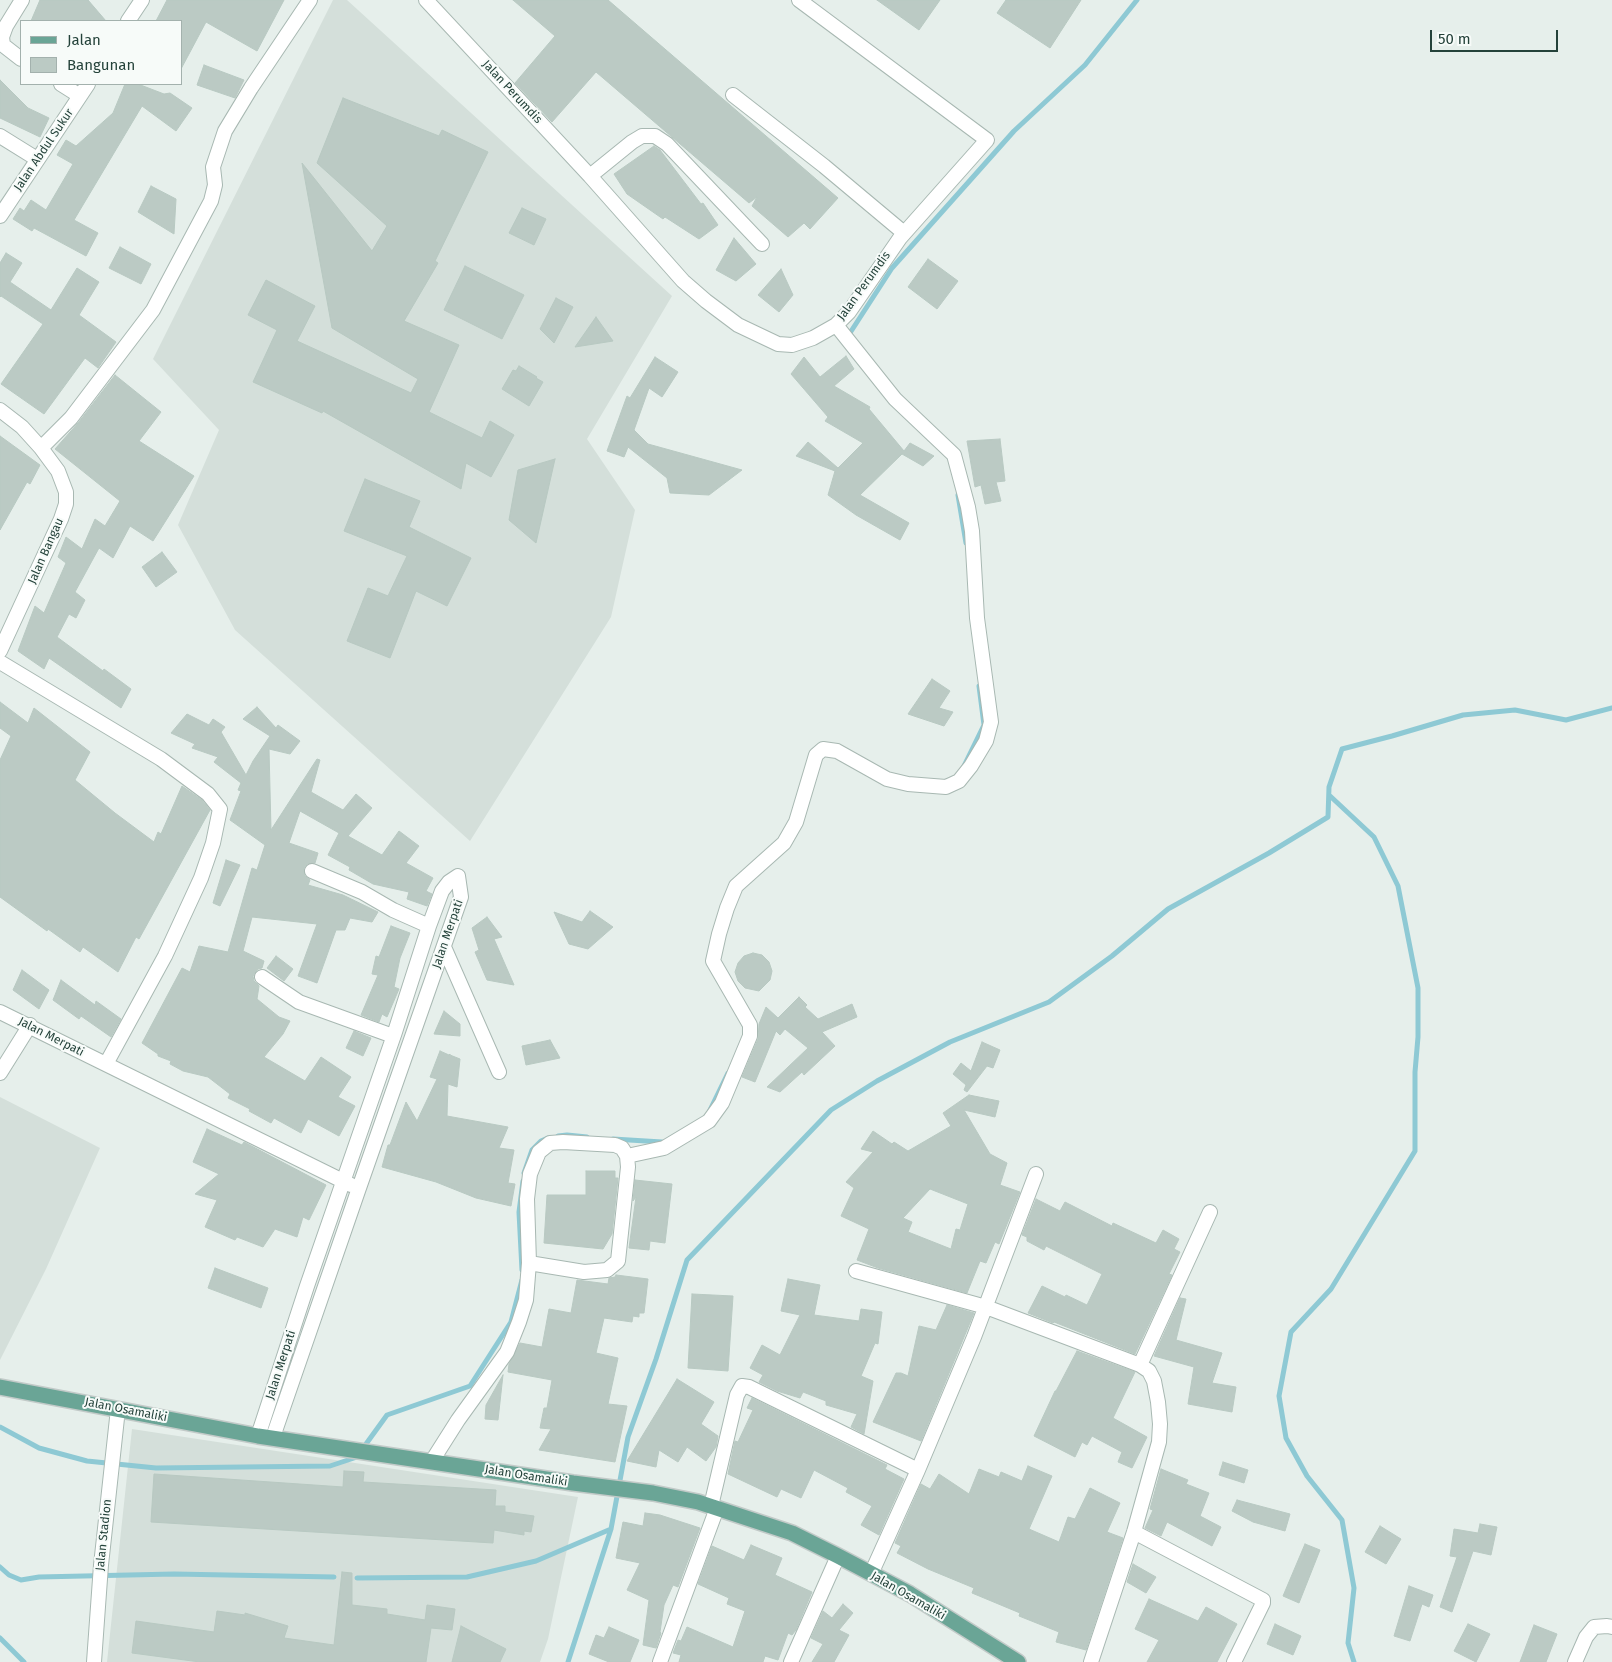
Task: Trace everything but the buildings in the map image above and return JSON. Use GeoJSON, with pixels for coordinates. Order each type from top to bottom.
{"type":"FeatureCollection","features":[{"type":"Feature","properties":{"kind":"main road","name":"Jalan Osamaliki"},"geometry":{"type":"LineString","coordinates":[[0,1387],[266,1436],[653,1493],[714,1507],[792,1533],[838,1556],[910,1594],[1018,1662]]}},
{"type":"Feature","properties":{"kind":"street"},"geometry":{"type":"LineString","coordinates":[[20,57],[3,45],[2,37],[6,26],[22,0]]}},
{"type":"Feature","properties":{"kind":"street"},"geometry":{"type":"LineString","coordinates":[[129,20],[142,0]]}},
{"type":"Feature","properties":{"kind":"street"},"geometry":{"type":"LineString","coordinates":[[41,448],[71,418],[153,310],[211,201],[215,185],[213,167],[225,131],[256,80],[310,0]]}},
{"type":"Feature","properties":{"kind":"street","name":"Jalan Perumdis"},"geometry":{"type":"LineString","coordinates":[[426,0],[590,176],[683,281],[706,302],[738,325],[778,344],[792,345],[813,338],[843,334],[848,312],[904,234],[987,140],[799,0]]}},
{"type":"Feature","properties":{"kind":"street"},"geometry":{"type":"LineString","coordinates":[[63,85],[80,96]]}},
{"type":"Feature","properties":{"kind":"street","name":"Jalan Abdul Sukur"},"geometry":{"type":"LineString","coordinates":[[0,216],[87,85]]}},
{"type":"Feature","properties":{"kind":"street"},"geometry":{"type":"LineString","coordinates":[[733,94],[824,166],[904,234]]}},
{"type":"Feature","properties":{"kind":"street"},"geometry":{"type":"LineString","coordinates":[[0,136],[37,159]]}},
{"type":"Feature","properties":{"kind":"street"},"geometry":{"type":"LineString","coordinates":[[590,176],[632,142],[642,136],[655,136],[667,144],[762,244]]}},
{"type":"Feature","properties":{"kind":"street"},"geometry":{"type":"LineString","coordinates":[[627,1156],[664,1148],[709,1122],[722,1103],[750,1036],[750,1025],[713,961],[719,934],[736,886],[784,843],[796,822],[816,755],[823,749],[837,751],[886,779],[908,784],[946,787],[959,780],[970,766],[986,741],[992,722],[977,618],[972,531],[968,507],[954,455],[895,399],[843,334]]}},
{"type":"Feature","properties":{"kind":"street","name":"Jalan Bangau"},"geometry":{"type":"LineString","coordinates":[[0,410],[22,426],[41,448],[58,471],[66,492],[66,504],[61,519],[0,651]]}},
{"type":"Feature","properties":{"kind":"street"},"geometry":{"type":"LineString","coordinates":[[0,662],[161,759],[208,794],[220,809],[213,844],[201,878],[166,956],[106,1064]]}},
{"type":"Feature","properties":{"kind":"street"},"geometry":{"type":"LineString","coordinates":[[312,871],[362,892],[393,910],[429,926]]}},
{"type":"Feature","properties":{"kind":"street","name":"Jalan Merpati"},"geometry":{"type":"LineString","coordinates":[[458,876],[461,897],[444,947],[359,1188],[266,1436],[344,1181],[429,926],[442,891],[449,882],[458,876]]}},
{"type":"Feature","properties":{"kind":"street"},"geometry":{"type":"LineString","coordinates":[[444,947],[499,1072]]}},
{"type":"Feature","properties":{"kind":"street"},"geometry":{"type":"LineString","coordinates":[[262,977],[299,1002],[393,1036]]}},
{"type":"Feature","properties":{"kind":"street","name":"Jalan Merpati"},"geometry":{"type":"LineString","coordinates":[[0,1012],[30,1025],[359,1188]]}},
{"type":"Feature","properties":{"kind":"street"},"geometry":{"type":"LineString","coordinates":[[0,1073],[30,1025]]}},
{"type":"Feature","properties":{"kind":"street"},"geometry":{"type":"LineString","coordinates":[[432,1461],[458,1420],[507,1352],[526,1300],[529,1263],[527,1199],[530,1174],[539,1152],[550,1143],[563,1142],[615,1145],[622,1148],[627,1156],[628,1167],[618,1261],[607,1270],[584,1272],[529,1263]]}},
{"type":"Feature","properties":{"kind":"street"},"geometry":{"type":"LineString","coordinates":[[871,1574],[918,1470],[986,1308],[1036,1174]]}},
{"type":"Feature","properties":{"kind":"street"},"geometry":{"type":"LineString","coordinates":[[1140,1365],[1210,1212]]}},
{"type":"Feature","properties":{"kind":"street"},"geometry":{"type":"LineString","coordinates":[[856,1271],[986,1308],[1140,1365],[1149,1371],[1154,1381],[1160,1424],[1158,1442],[1134,1532],[1092,1662]]}},
{"type":"Feature","properties":{"kind":"street"},"geometry":{"type":"LineString","coordinates":[[660,1662],[714,1507],[737,1395],[742,1386],[749,1386],[918,1470]]}},
{"type":"Feature","properties":{"kind":"street","name":"Jalan Stadion"},"geometry":{"type":"LineString","coordinates":[[94,1662],[101,1565],[118,1409]]}},
{"type":"Feature","properties":{"kind":"street"},"geometry":{"type":"LineString","coordinates":[[1134,1532],[1263,1600],[1234,1662]]}},
{"type":"Feature","properties":{"kind":"street"},"geometry":{"type":"LineString","coordinates":[[790,1662],[838,1556]]}},
{"type":"Feature","properties":{"kind":"street"},"geometry":{"type":"LineString","coordinates":[[1575,1662],[1586,1637],[1594,1627],[1612,1627]]}},
{"type":"Feature","properties":{"kind":"shaded area"},"geometry":{"type":"Polygon","coordinates":[[[333,0],[347,0],[672,296],[587,439],[635,510],[611,617],[470,841],[235,630],[178,525],[219,430],[153,359],[333,0]]]}},
{"type":"Feature","properties":{"kind":"shaded area"},"geometry":{"type":"Polygon","coordinates":[[[0,1097],[100,1148],[46,1269],[0,1360],[0,1097]]]}},
{"type":"Feature","properties":{"kind":"shaded area"},"geometry":{"type":"Polygon","coordinates":[[[132,1429],[578,1497],[548,1639],[540,1662],[107,1662],[132,1429]]]}},
{"type":"Feature","properties":{"kind":"waterway"},"geometry":{"type":"LineString","coordinates":[[848,336],[892,268],[1014,131],[1085,65],[1137,0]]}},
{"type":"Feature","properties":{"kind":"waterway"},"geometry":{"type":"LineString","coordinates":[[958,495],[966,543]]}},
{"type":"Feature","properties":{"kind":"waterway"},"geometry":{"type":"LineString","coordinates":[[963,768],[984,725],[979,686]]}},
{"type":"Feature","properties":{"kind":"waterway"},"geometry":{"type":"LineString","coordinates":[[568,1662],[611,1529],[628,1437],[656,1359],[687,1260],[831,1110],[877,1081],[950,1042],[1049,1002],[1112,956],[1168,909],[1269,853],[1328,817],[1329,787],[1342,749],[1463,715],[1515,710],[1566,720],[1612,708]]}},
{"type":"Feature","properties":{"kind":"waterway"},"geometry":{"type":"LineString","coordinates":[[1329,795],[1374,837],[1398,886],[1418,988],[1415,1151],[1331,1289],[1291,1332],[1279,1396],[1286,1438],[1307,1476],[1342,1520],[1354,1588],[1348,1643],[1354,1662]]}},
{"type":"Feature","properties":{"kind":"waterway"},"geometry":{"type":"LineString","coordinates":[[710,1110],[728,1073]]}},
{"type":"Feature","properties":{"kind":"waterway"},"geometry":{"type":"LineString","coordinates":[[558,1136],[587,1137]]}},
{"type":"Feature","properties":{"kind":"waterway"},"geometry":{"type":"LineString","coordinates":[[524,1173],[532,1150],[541,1141],[548,1138]]}},
{"type":"Feature","properties":{"kind":"waterway"},"geometry":{"type":"LineString","coordinates":[[613,1139],[662,1142]]}},
{"type":"Feature","properties":{"kind":"waterway"},"geometry":{"type":"LineString","coordinates":[[522,1270],[519,1212],[523,1181]]}},
{"type":"Feature","properties":{"kind":"waterway"},"geometry":{"type":"LineString","coordinates":[[366,1444],[387,1415],[470,1386],[511,1322],[522,1280]]}},
{"type":"Feature","properties":{"kind":"waterway"},"geometry":{"type":"LineString","coordinates":[[0,1427],[39,1448],[87,1461],[156,1468],[330,1466],[357,1457]]}},
{"type":"Feature","properties":{"kind":"waterway"},"geometry":{"type":"LineString","coordinates":[[357,1578],[467,1577],[536,1561],[611,1529]]}},
{"type":"Feature","properties":{"kind":"waterway"},"geometry":{"type":"LineString","coordinates":[[0,1567],[9,1575],[21,1580],[39,1577],[174,1574],[334,1577]]}},
{"type":"Feature","properties":{"kind":"waterway"},"geometry":{"type":"LineString","coordinates":[[0,1638],[24,1662]]}}]}
